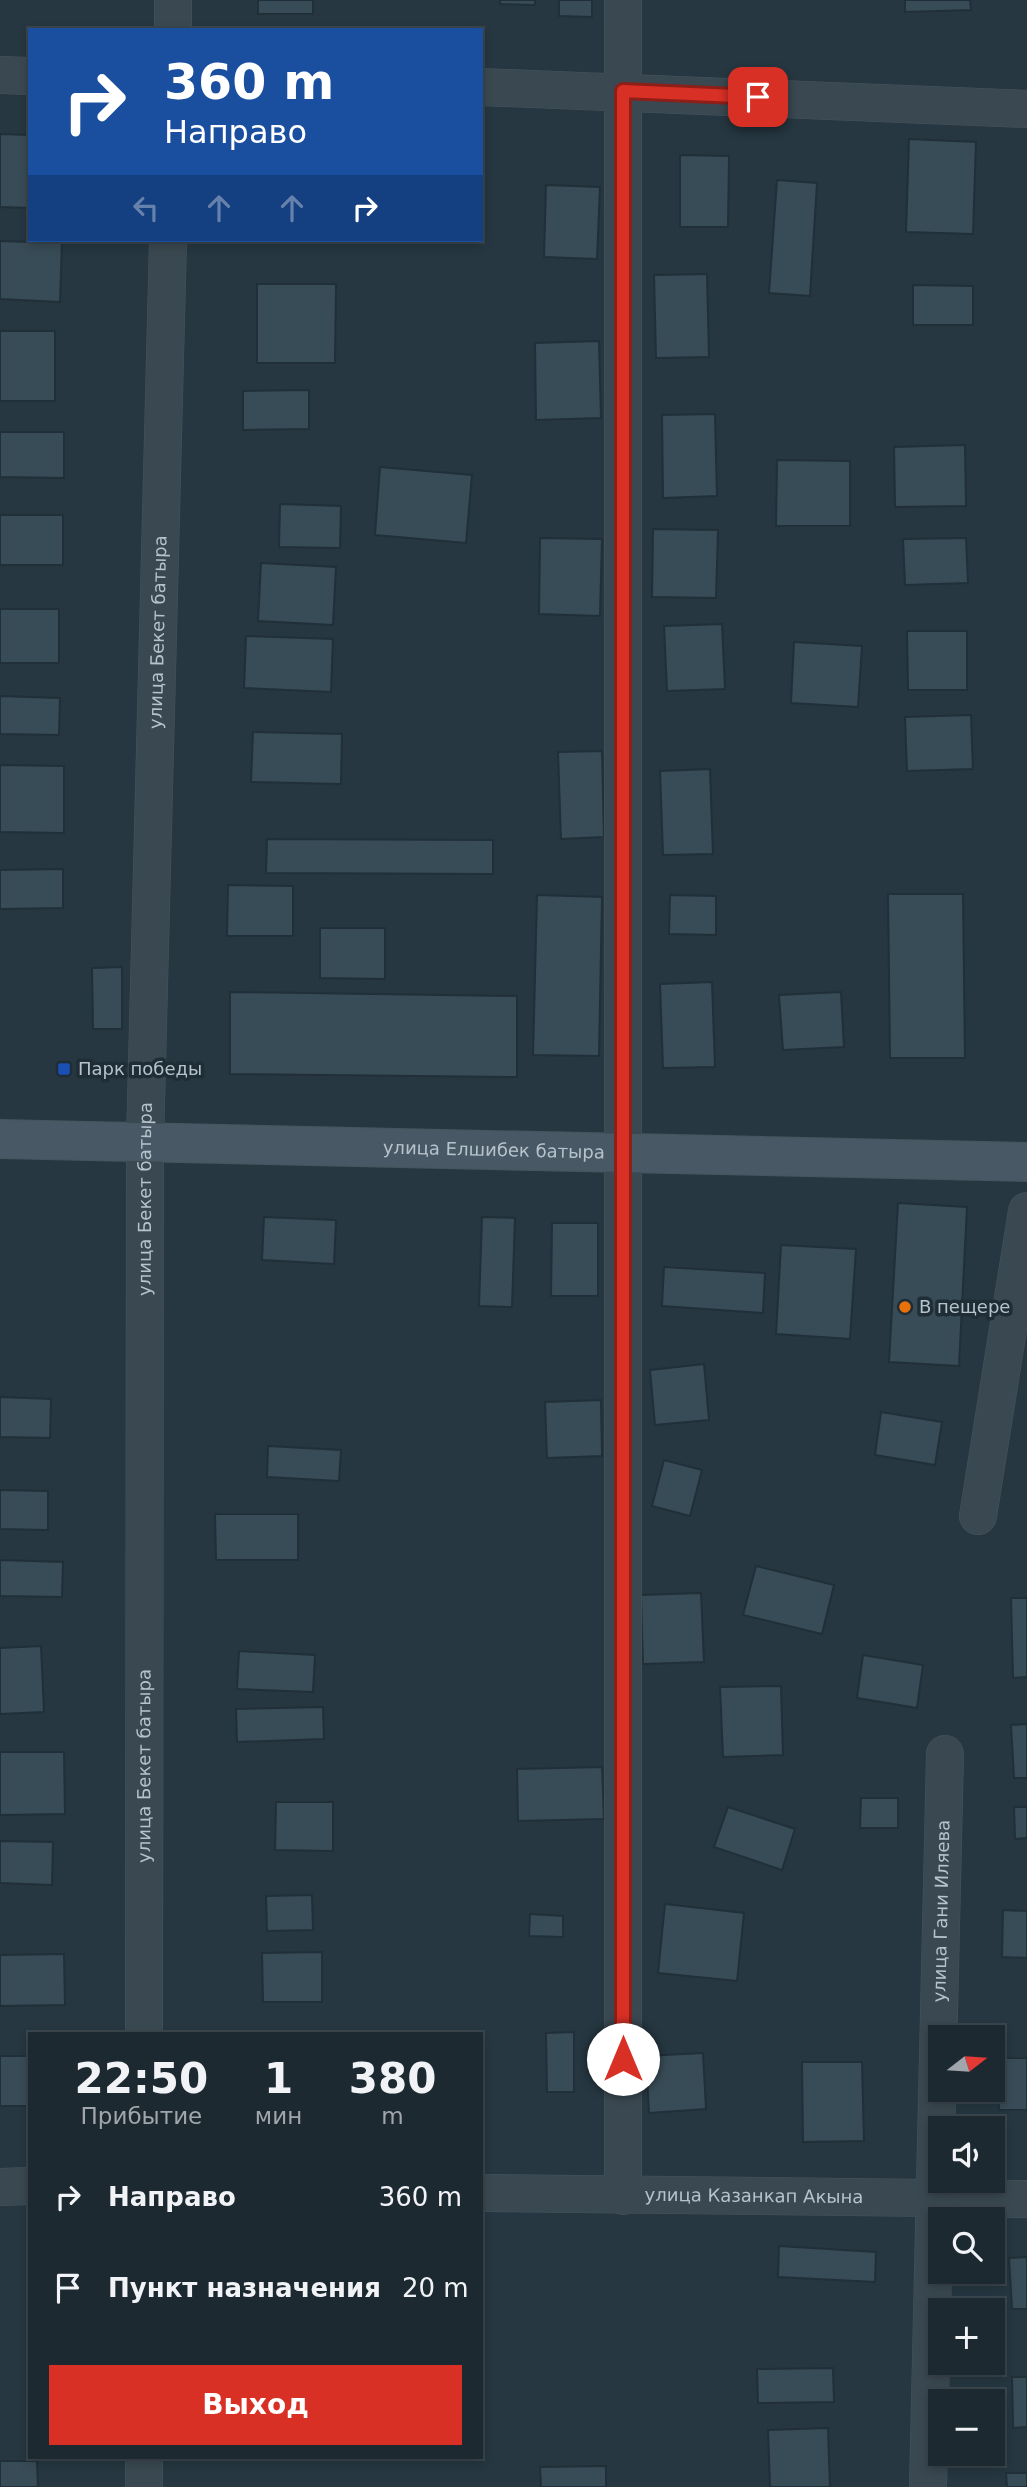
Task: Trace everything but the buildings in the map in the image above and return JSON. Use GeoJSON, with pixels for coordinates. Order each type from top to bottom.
{"type":"FeatureCollection","features":[{"type":"Feature","properties":{"kind":"main road","name":"улица Елшибек батыра"},"geometry":{"type":"LineString","coordinates":[[0,1139],[1027,1162]]}},
{"type":"Feature","properties":{"kind":"street"},"geometry":{"type":"LineString","coordinates":[[173,0],[173,28]]}},
{"type":"Feature","properties":{"kind":"street"},"geometry":{"type":"LineString","coordinates":[[623,0],[623,2196]]}},
{"type":"Feature","properties":{"kind":"street"},"geometry":{"type":"LineString","coordinates":[[0,75],[28,76]]}},
{"type":"Feature","properties":{"kind":"street"},"geometry":{"type":"LineString","coordinates":[[483,87],[1027,109]]}},
{"type":"Feature","properties":{"kind":"street","name":"улица Бекет батыра"},"geometry":{"type":"LineString","coordinates":[[144,2032],[145,1142],[168,242]]}},
{"type":"Feature","properties":{"kind":"street"},"geometry":{"type":"LineString","coordinates":[[978,1516],[1027,1211]]}},
{"type":"Feature","properties":{"kind":"street","name":"улица Гани Иляева"},"geometry":{"type":"LineString","coordinates":[[928,2487],[945,1754]]}},
{"type":"Feature","properties":{"kind":"street"},"geometry":{"type":"LineString","coordinates":[[0,2187],[28,2186]]}},
{"type":"Feature","properties":{"kind":"street","name":"улица Казанкап Акына"},"geometry":{"type":"LineString","coordinates":[[483,2193],[1027,2199]]}},
{"type":"Feature","properties":{"kind":"street"},"geometry":{"type":"LineString","coordinates":[[144,2459],[144,2487]]}},
{"type":"Feature","properties":{"kind":"place","name":"Парк победы"},"geometry":{"type":"Point","coordinates":[64,1069]}},
{"type":"Feature","properties":{"kind":"place","name":"В пещере"},"geometry":{"type":"Point","coordinates":[905,1307]}},
{"type":"Feature","properties":{"kind":"route"},"geometry":{"type":"LineString","coordinates":[[623,2059],[623,91],[758,97]]}}]}
